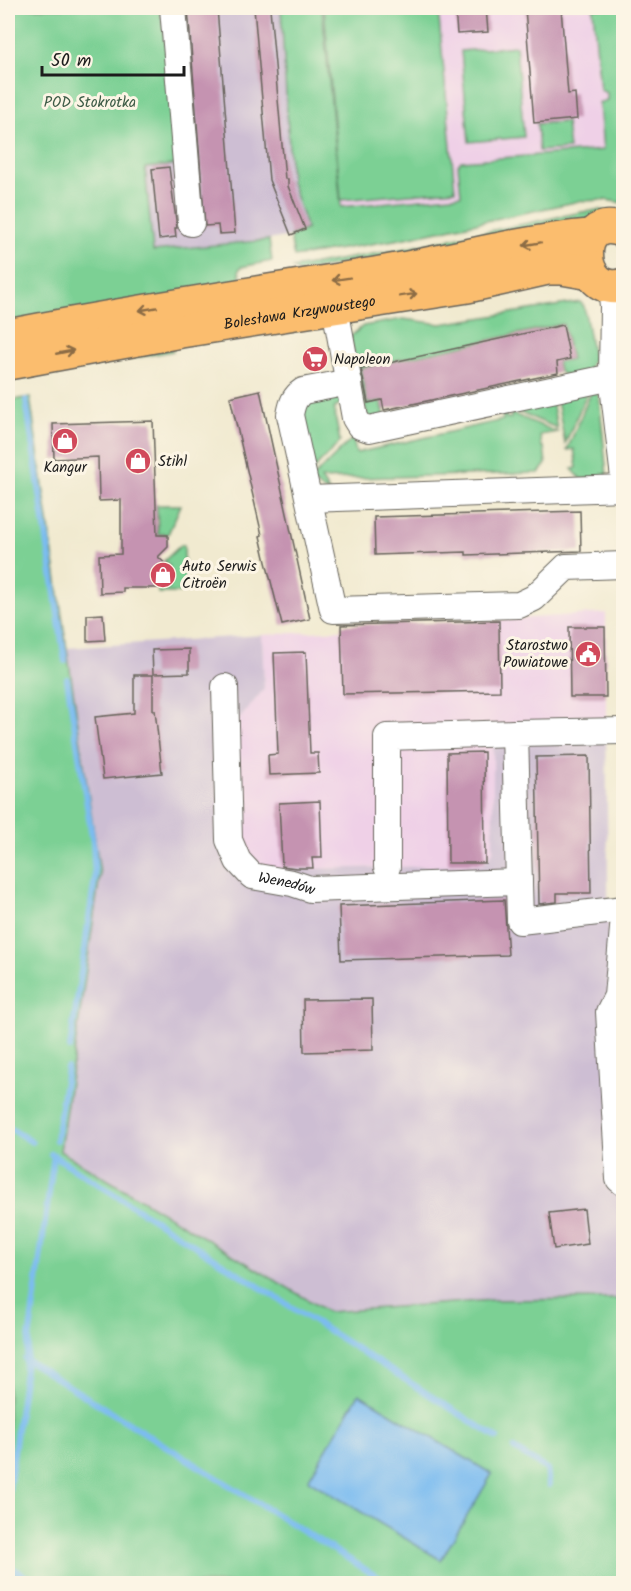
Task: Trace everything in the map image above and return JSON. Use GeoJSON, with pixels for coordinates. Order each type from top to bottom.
{"type":"FeatureCollection","features":[{"type":"Feature","properties":{"kind":"main road","name":"Bolesława Krzywoustego"},"geometry":{"type":"LineString","coordinates":[[8,336],[107,316],[590,236],[605,228],[624,231]]}},
{"type":"Feature","properties":{"kind":"main road"},"geometry":{"type":"LineString","coordinates":[[590,236],[586,255],[608,282]]}},
{"type":"Feature","properties":{"kind":"main road","name":"Bolesława Krzywoustego"},"geometry":{"type":"LineString","coordinates":[[8,363],[181,331],[468,286],[548,268],[562,268],[608,282]]}},
{"type":"Feature","properties":{"kind":"street"},"geometry":{"type":"LineString","coordinates":[[173,8],[191,223]]}},
{"type":"Feature","properties":{"kind":"street"},"geometry":{"type":"LineString","coordinates":[[608,282],[613,306],[624,478]]}},
{"type":"Feature","properties":{"kind":"street"},"geometry":{"type":"LineString","coordinates":[[335,307],[355,418],[360,426],[369,429],[618,378]]}},
{"type":"Feature","properties":{"kind":"street"},"geometry":{"type":"LineString","coordinates":[[349,382],[303,391],[297,395],[292,404],[290,415],[333,610],[519,605],[534,598],[566,567],[624,566]]}},
{"type":"Feature","properties":{"kind":"street"},"geometry":{"type":"LineString","coordinates":[[309,499],[624,488]]}},
{"type":"Feature","properties":{"kind":"street","name":"Wenedów"},"geometry":{"type":"LineString","coordinates":[[225,687],[229,840],[238,861],[252,876],[292,883],[310,889],[519,882]]}},
{"type":"Feature","properties":{"kind":"street"},"geometry":{"type":"LineString","coordinates":[[387,867],[387,737],[624,731]]}},
{"type":"Feature","properties":{"kind":"street"},"geometry":{"type":"LineString","coordinates":[[515,733],[520,921],[624,909]]}},
{"type":"Feature","properties":{"kind":"street"},"geometry":{"type":"LineString","coordinates":[[624,917],[620,954],[620,1004],[609,1012],[619,1091],[619,1179],[624,1183]]}},
{"type":"Feature","properties":{"kind":"shaded area"},"geometry":{"type":"Polygon","coordinates":[[[160,8],[281,8],[291,182],[307,229],[290,236],[269,240],[153,251],[145,168],[180,164],[160,8]]]}},
{"type":"Feature","properties":{"kind":"shaded area"},"geometry":{"type":"Polygon","coordinates":[[[297,8],[599,8],[613,173],[313,230],[297,8]]]}},
{"type":"Feature","properties":{"kind":"shaded area"},"geometry":{"type":"Polygon","coordinates":[[[606,613],[606,723],[493,745],[493,852],[483,865],[267,870],[251,857],[240,840],[236,723],[264,689],[262,635],[342,630],[499,637],[499,620],[606,613]]]}},
{"type":"Feature","properties":{"kind":"shaded area"},"geometry":{"type":"Polygon","coordinates":[[[262,635],[264,689],[236,723],[240,840],[251,857],[267,870],[483,865],[493,852],[493,745],[606,723],[609,954],[624,954],[623,1299],[493,1300],[328,1312],[60,1151],[100,874],[67,648],[262,635]]]}},
{"type":"Feature","properties":{"kind":"green space","name":"POD Stokrotka"},"geometry":{"type":"Polygon","coordinates":[[[8,8],[160,8],[180,164],[145,168],[153,251],[269,240],[272,261],[241,267],[239,270],[241,284],[8,325],[8,8]]]}},
{"type":"Feature","properties":{"kind":"green space"},"geometry":{"type":"Polygon","coordinates":[[[281,8],[322,8],[341,207],[461,195],[458,165],[461,161],[603,150],[599,103],[607,100],[607,93],[600,90],[593,8],[623,8],[623,203],[606,200],[580,201],[401,239],[294,257],[290,236],[307,229],[291,182],[281,8]]]}},
{"type":"Feature","properties":{"kind":"green space"},"geometry":{"type":"Polygon","coordinates":[[[324,8],[438,8],[455,190],[341,200],[324,8]]]}},
{"type":"Feature","properties":{"kind":"green space"},"geometry":{"type":"Polygon","coordinates":[[[516,46],[524,137],[469,142],[461,51],[516,46]]]}},
{"type":"Feature","properties":{"kind":"green space"},"geometry":{"type":"Polygon","coordinates":[[[566,122],[569,149],[539,151],[537,124],[566,122]]]}},
{"type":"Feature","properties":{"kind":"green space"},"geometry":{"type":"Polygon","coordinates":[[[598,210],[623,214],[623,217],[298,272],[293,268],[402,249],[598,210]]]}},
{"type":"Feature","properties":{"kind":"green space"},"geometry":{"type":"Polygon","coordinates":[[[580,302],[584,306],[593,358],[588,370],[569,376],[560,373],[557,362],[571,359],[563,324],[360,368],[367,403],[381,401],[385,416],[373,419],[367,415],[350,337],[363,326],[403,319],[441,324],[580,302]]]}},
{"type":"Feature","properties":{"kind":"green space"},"geometry":{"type":"Polygon","coordinates":[[[171,348],[173,351],[20,379],[27,369],[171,348]]]}},
{"type":"Feature","properties":{"kind":"green space"},"geometry":{"type":"Polygon","coordinates":[[[336,388],[346,398],[334,409],[340,442],[313,470],[295,417],[303,397],[336,388]]]}},
{"type":"Feature","properties":{"kind":"green space"},"geometry":{"type":"Polygon","coordinates":[[[589,389],[565,444],[556,395],[589,389]]]}},
{"type":"Feature","properties":{"kind":"green space"},"geometry":{"type":"Polygon","coordinates":[[[592,390],[599,396],[607,476],[581,479],[572,469],[577,468],[574,449],[567,450],[592,390]]]}},
{"type":"Feature","properties":{"kind":"green space"},"geometry":{"type":"Polygon","coordinates":[[[13,396],[14,400],[30,397],[100,874],[60,1151],[328,1312],[493,1300],[623,1299],[624,1583],[8,1584],[8,397],[13,396]]]}},
{"type":"Feature","properties":{"kind":"green space"},"geometry":{"type":"Polygon","coordinates":[[[551,396],[557,428],[504,406],[551,396]]]}},
{"type":"Feature","properties":{"kind":"green space"},"geometry":{"type":"Polygon","coordinates":[[[501,409],[506,410],[506,418],[511,418],[511,413],[557,432],[540,435],[546,464],[539,473],[321,479],[330,493],[309,481],[353,438],[356,453],[503,420],[501,409]]]}},
{"type":"Feature","properties":{"kind":"green space"},"geometry":{"type":"Polygon","coordinates":[[[157,505],[181,505],[168,534],[158,534],[157,505]]]}},
{"type":"Feature","properties":{"kind":"green space"},"geometry":{"type":"Polygon","coordinates":[[[181,545],[184,545],[185,584],[179,593],[158,593],[158,588],[169,588],[169,565],[164,561],[181,545]]]}},
{"type":"Feature","properties":{"kind":"water"},"geometry":{"type":"Polygon","coordinates":[[[359,1394],[492,1474],[441,1560],[308,1480],[359,1394]]]}},
{"type":"Feature","properties":{"kind":"building"},"geometry":{"type":"Polygon","coordinates":[[[188,8],[217,8],[235,233],[219,234],[218,225],[205,226],[188,8]]]}},
{"type":"Feature","properties":{"kind":"building"},"geometry":{"type":"Polygon","coordinates":[[[254,8],[270,8],[285,179],[288,179],[288,186],[305,229],[291,235],[269,180],[254,8]]]}},
{"type":"Feature","properties":{"kind":"building"},"geometry":{"type":"Polygon","coordinates":[[[455,8],[486,8],[488,32],[457,34],[455,8]]]}},
{"type":"Feature","properties":{"kind":"building"},"geometry":{"type":"Polygon","coordinates":[[[525,8],[561,8],[568,94],[575,93],[577,119],[534,123],[525,8]]]}},
{"type":"Feature","properties":{"kind":"building"},"geometry":{"type":"Polygon","coordinates":[[[169,167],[177,228],[175,228],[176,237],[159,239],[152,169],[169,167]]]}},
{"type":"Feature","properties":{"kind":"building"},"geometry":{"type":"Polygon","coordinates":[[[563,325],[570,359],[557,362],[558,373],[384,410],[382,400],[368,403],[361,369],[563,325]]]}},
{"type":"Feature","properties":{"kind":"building"},"geometry":{"type":"Polygon","coordinates":[[[260,390],[310,619],[282,625],[230,397],[260,390]]]}},
{"type":"Feature","properties":{"kind":"building"},"geometry":{"type":"Polygon","coordinates":[[[153,421],[157,535],[168,535],[168,547],[158,557],[168,566],[169,588],[123,588],[123,592],[100,593],[99,555],[121,554],[121,500],[99,501],[98,457],[54,459],[53,424],[153,421]]]}},
{"type":"Feature","properties":{"kind":"building"},"geometry":{"type":"Polygon","coordinates":[[[580,511],[581,551],[375,555],[374,517],[580,511]]]}},
{"type":"Feature","properties":{"kind":"building"},"geometry":{"type":"Polygon","coordinates":[[[103,614],[105,640],[87,641],[87,615],[103,614]]]}},
{"type":"Feature","properties":{"kind":"building"},"geometry":{"type":"Polygon","coordinates":[[[499,621],[500,691],[343,694],[341,625],[499,621]]]}},
{"type":"Feature","properties":{"kind":"building","name":"Starostwo Powiatowe"},"geometry":{"type":"Polygon","coordinates":[[[569,627],[605,627],[606,697],[570,697],[569,627]]]}},
{"type":"Feature","properties":{"kind":"building"},"geometry":{"type":"Polygon","coordinates":[[[189,649],[189,673],[153,674],[152,650],[189,649]]]}},
{"type":"Feature","properties":{"kind":"building"},"geometry":{"type":"Polygon","coordinates":[[[306,652],[310,753],[318,753],[319,773],[269,775],[268,755],[278,754],[274,653],[306,652]]]}},
{"type":"Feature","properties":{"kind":"building"},"geometry":{"type":"Polygon","coordinates":[[[134,675],[153,675],[153,710],[155,710],[162,773],[103,779],[95,717],[134,713],[134,675]]]}},
{"type":"Feature","properties":{"kind":"building"},"geometry":{"type":"Polygon","coordinates":[[[484,752],[485,863],[448,863],[447,753],[484,752]]]}},
{"type":"Feature","properties":{"kind":"building"},"geometry":{"type":"Polygon","coordinates":[[[589,756],[591,893],[557,893],[557,902],[539,904],[536,757],[589,756]]]}},
{"type":"Feature","properties":{"kind":"building"},"geometry":{"type":"Polygon","coordinates":[[[320,801],[322,858],[312,858],[313,868],[282,866],[279,803],[320,801]]]}},
{"type":"Feature","properties":{"kind":"building"},"geometry":{"type":"Polygon","coordinates":[[[504,900],[508,955],[341,960],[339,906],[504,900]]]}},
{"type":"Feature","properties":{"kind":"building"},"geometry":{"type":"Polygon","coordinates":[[[372,999],[373,1050],[304,1052],[303,1000],[372,999]]]}},
{"type":"Feature","properties":{"kind":"building"},"geometry":{"type":"Polygon","coordinates":[[[584,1209],[588,1244],[554,1249],[549,1213],[584,1209]]]}},
{"type":"Feature","properties":{"kind":"waterway"},"geometry":{"type":"LineString","coordinates":[[26,400],[65,661]]}},
{"type":"Feature","properties":{"kind":"waterway"},"geometry":{"type":"LineString","coordinates":[[67,679],[93,843],[95,878],[70,1048]]}},
{"type":"Feature","properties":{"kind":"waterway"},"geometry":{"type":"LineString","coordinates":[[56,1140],[67,1068]]}},
{"type":"Feature","properties":{"kind":"waterway"},"geometry":{"type":"LineString","coordinates":[[8,1127],[32,1142]]}},
{"type":"Feature","properties":{"kind":"waterway"},"geometry":{"type":"LineString","coordinates":[[51,1154],[497,1438]]}},
{"type":"Feature","properties":{"kind":"waterway"},"geometry":{"type":"LineString","coordinates":[[8,1496],[54,1155]]}},
{"type":"Feature","properties":{"kind":"waterway"},"geometry":{"type":"LineString","coordinates":[[25,1359],[389,1584]]}},
{"type":"Feature","properties":{"kind":"waterway"},"geometry":{"type":"LineString","coordinates":[[514,1449],[547,1469],[549,1485]]}},
{"type":"Feature","properties":{"kind":"waterway"},"geometry":{"type":"LineString","coordinates":[[8,1565],[37,1584]]}},
{"type":"Feature","properties":{"kind":"place","name":"Napoleon"},"geometry":{"type":"Point","coordinates":[315,359]}},
{"type":"Feature","properties":{"kind":"place","name":"Kangur"},"geometry":{"type":"Point","coordinates":[65,441]}},
{"type":"Feature","properties":{"kind":"place","name":"Stihl"},"geometry":{"type":"Point","coordinates":[138,461]}},
{"type":"Feature","properties":{"kind":"place","name":"Auto Serwis Citroën"},"geometry":{"type":"Point","coordinates":[163,575]}},
{"type":"Feature","properties":{"kind":"place","name":"Starostwo Powiatowe"},"geometry":{"type":"Point","coordinates":[588,654]}}]}
